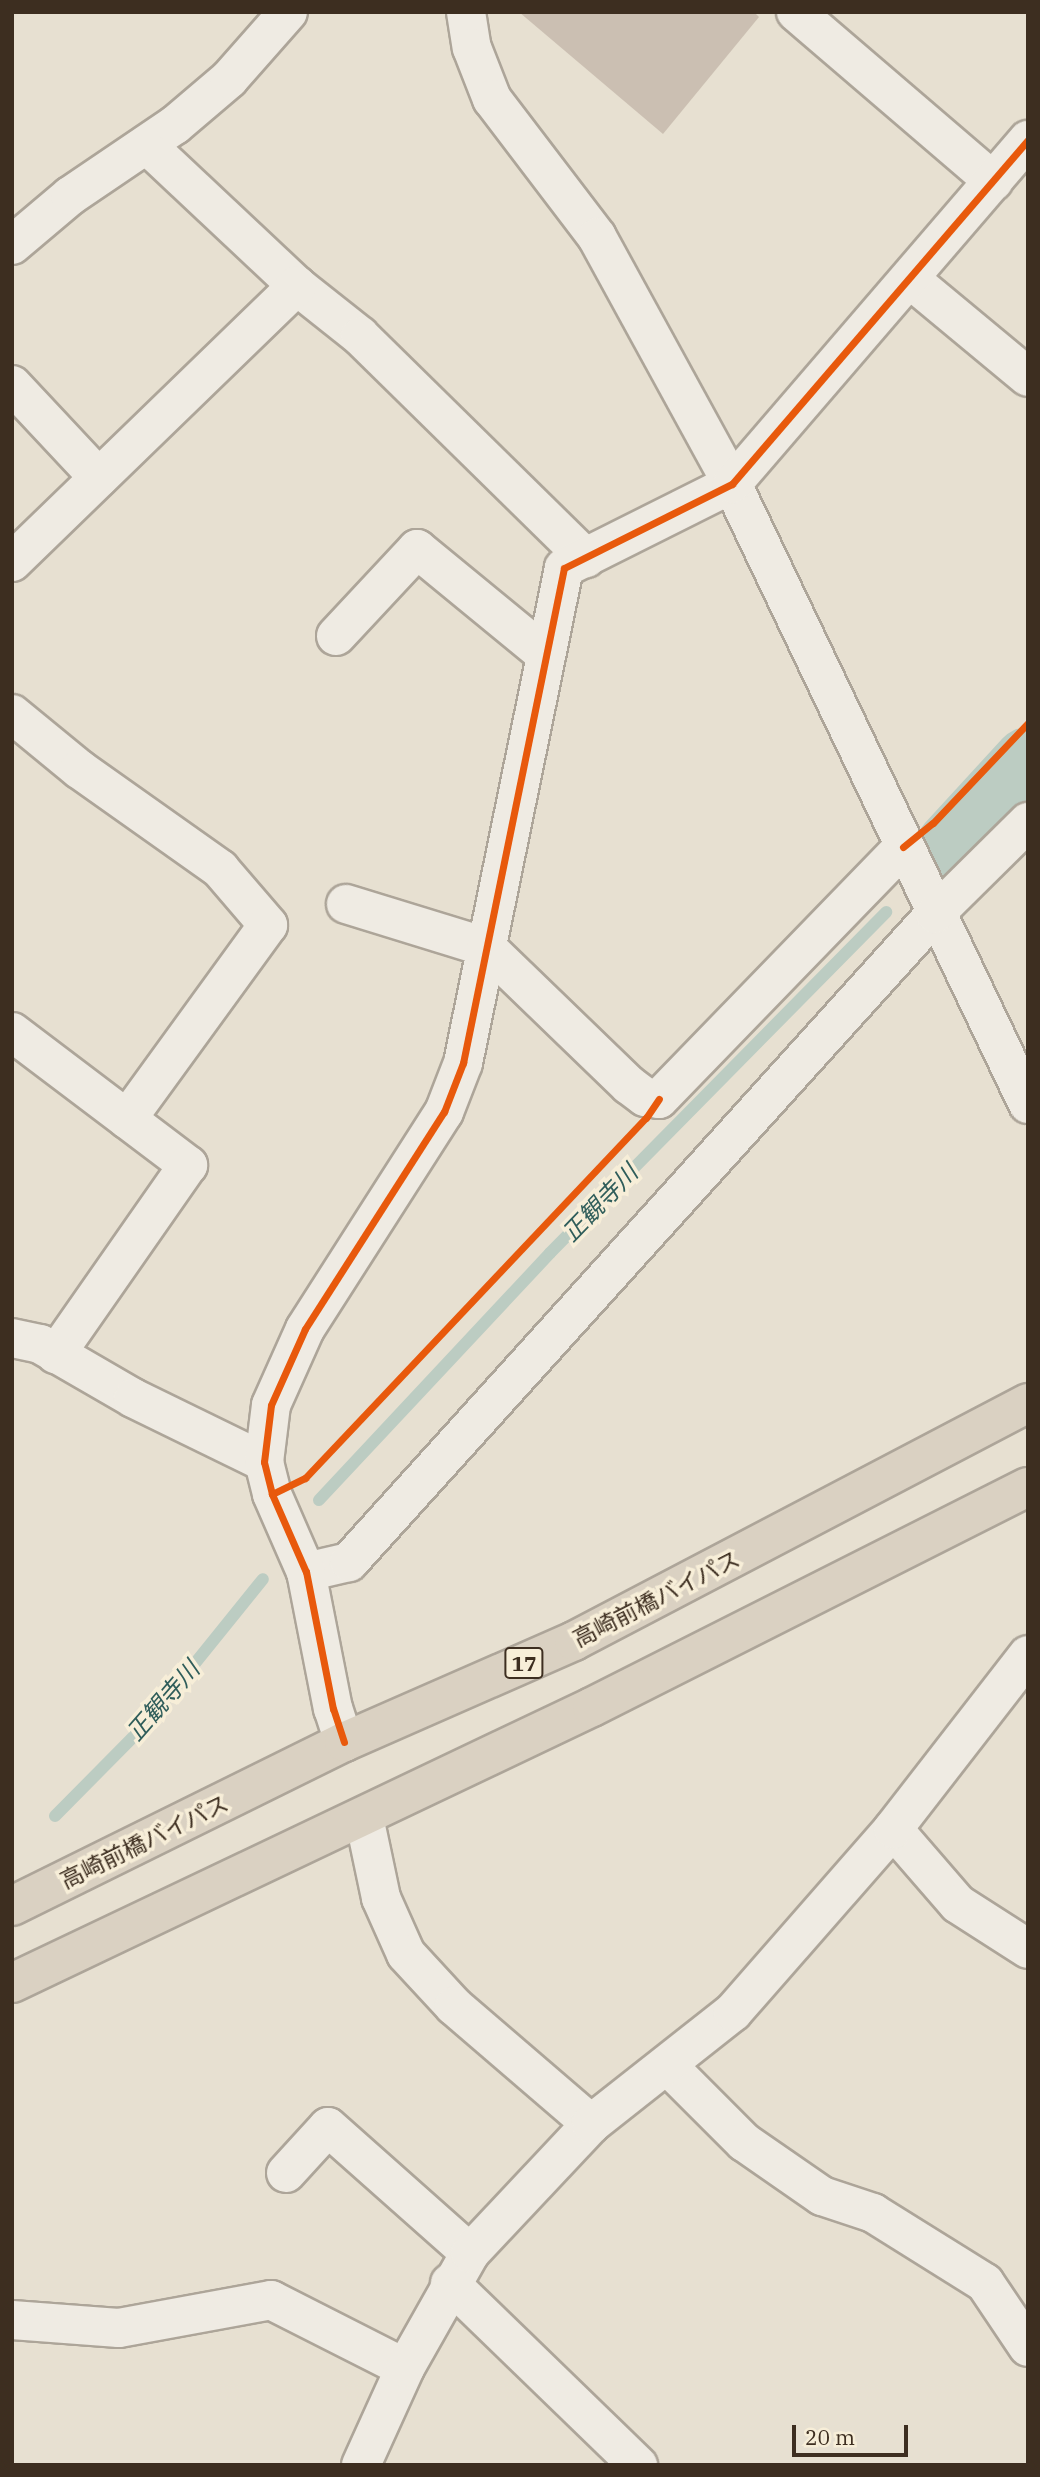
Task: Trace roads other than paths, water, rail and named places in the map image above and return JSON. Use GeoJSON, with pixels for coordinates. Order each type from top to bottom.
{"type":"FeatureCollection","features":[{"type":"Feature","properties":{"kind":"highway","name":"高崎前橋バイパス"},"geometry":{"type":"LineString","coordinates":[[12,1906],[344,1742],[574,1641],[1028,1403]]}},
{"type":"Feature","properties":{"kind":"highway"},"geometry":{"type":"LineString","coordinates":[[12,1983],[592,1707],[1028,1487]]}},
{"type":"Feature","properties":{"kind":"street"},"geometry":{"type":"LineString","coordinates":[[12,245],[70,196],[147,145],[229,79],[288,12]]}},
{"type":"Feature","properties":{"kind":"street"},"geometry":{"type":"LineString","coordinates":[[466,12],[472,48],[492,99],[545,163],[597,237],[732,484],[1028,1104]]}},
{"type":"Feature","properties":{"kind":"street"},"geometry":{"type":"LineString","coordinates":[[796,12],[993,181]]}},
{"type":"Feature","properties":{"kind":"street"},"geometry":{"type":"LineString","coordinates":[[344,1742],[333,1709],[306,1572],[272,1494],[264,1462],[271,1405],[305,1329],[444,1112],[463,1063],[564,568],[732,484],[1028,141]]}},
{"type":"Feature","properties":{"kind":"street"},"geometry":{"type":"LineString","coordinates":[[147,145],[297,286],[360,336],[586,558]]}},
{"type":"Feature","properties":{"kind":"street"},"geometry":{"type":"LineString","coordinates":[[910,279],[1028,377]]}},
{"type":"Feature","properties":{"kind":"street"},"geometry":{"type":"LineString","coordinates":[[12,562],[297,286]]}},
{"type":"Feature","properties":{"kind":"street"},"geometry":{"type":"LineString","coordinates":[[12,385],[99,478]]}},
{"type":"Feature","properties":{"kind":"street"},"geometry":{"type":"LineString","coordinates":[[337,636],[417,549],[546,655]]}},
{"type":"Feature","properties":{"kind":"street"},"geometry":{"type":"LineString","coordinates":[[12,714],[79,769],[220,869],[268,925],[127,1119]]}},
{"type":"Feature","properties":{"kind":"street"},"geometry":{"type":"LineString","coordinates":[[306,1572],[349,1562],[936,914],[1028,822]]}},
{"type":"Feature","properties":{"kind":"street"},"geometry":{"type":"LineString","coordinates":[[346,904],[486,947],[629,1085],[645,1097],[659,1099],[903,847]]}},
{"type":"Feature","properties":{"kind":"street"},"geometry":{"type":"LineString","coordinates":[[12,1032],[188,1165],[56,1354]]}},
{"type":"Feature","properties":{"kind":"street"},"geometry":{"type":"LineString","coordinates":[[12,1338],[56,1354],[133,1398],[264,1462]]}},
{"type":"Feature","properties":{"kind":"street"},"geometry":{"type":"LineString","coordinates":[[361,2465],[405,2368],[460,2268],[592,2124],[733,2012],[892,1829],[1028,1655]]}},
{"type":"Feature","properties":{"kind":"street"},"geometry":{"type":"LineString","coordinates":[[364,1817],[381,1898],[407,1954],[454,2006],[592,2124]]}},
{"type":"Feature","properties":{"kind":"street"},"geometry":{"type":"LineString","coordinates":[[892,1829],[958,1904],[1028,1949]]}},
{"type":"Feature","properties":{"kind":"street"},"geometry":{"type":"LineString","coordinates":[[667,2065],[744,2142],[822,2196],[873,2213],[985,2284],[1028,2347]]}},
{"type":"Feature","properties":{"kind":"street"},"geometry":{"type":"LineString","coordinates":[[286,2173],[328,2127],[638,2465]]}},
{"type":"Feature","properties":{"kind":"street"},"geometry":{"type":"LineString","coordinates":[[12,2320],[119,2328],[271,2300],[405,2368]]}},
{"type":"Feature","properties":{"kind":"waterway","name":"正観寺川"},"geometry":{"type":"LineString","coordinates":[[950,846],[1028,761]]}},
{"type":"Feature","properties":{"kind":"waterway","name":"正観寺川"},"geometry":{"type":"LineString","coordinates":[[319,1500],[550,1253],[886,912]]}},
{"type":"Feature","properties":{"kind":"waterway","name":"正観寺川"},"geometry":{"type":"LineString","coordinates":[[55,1816],[146,1724],[263,1579]]}}]}
